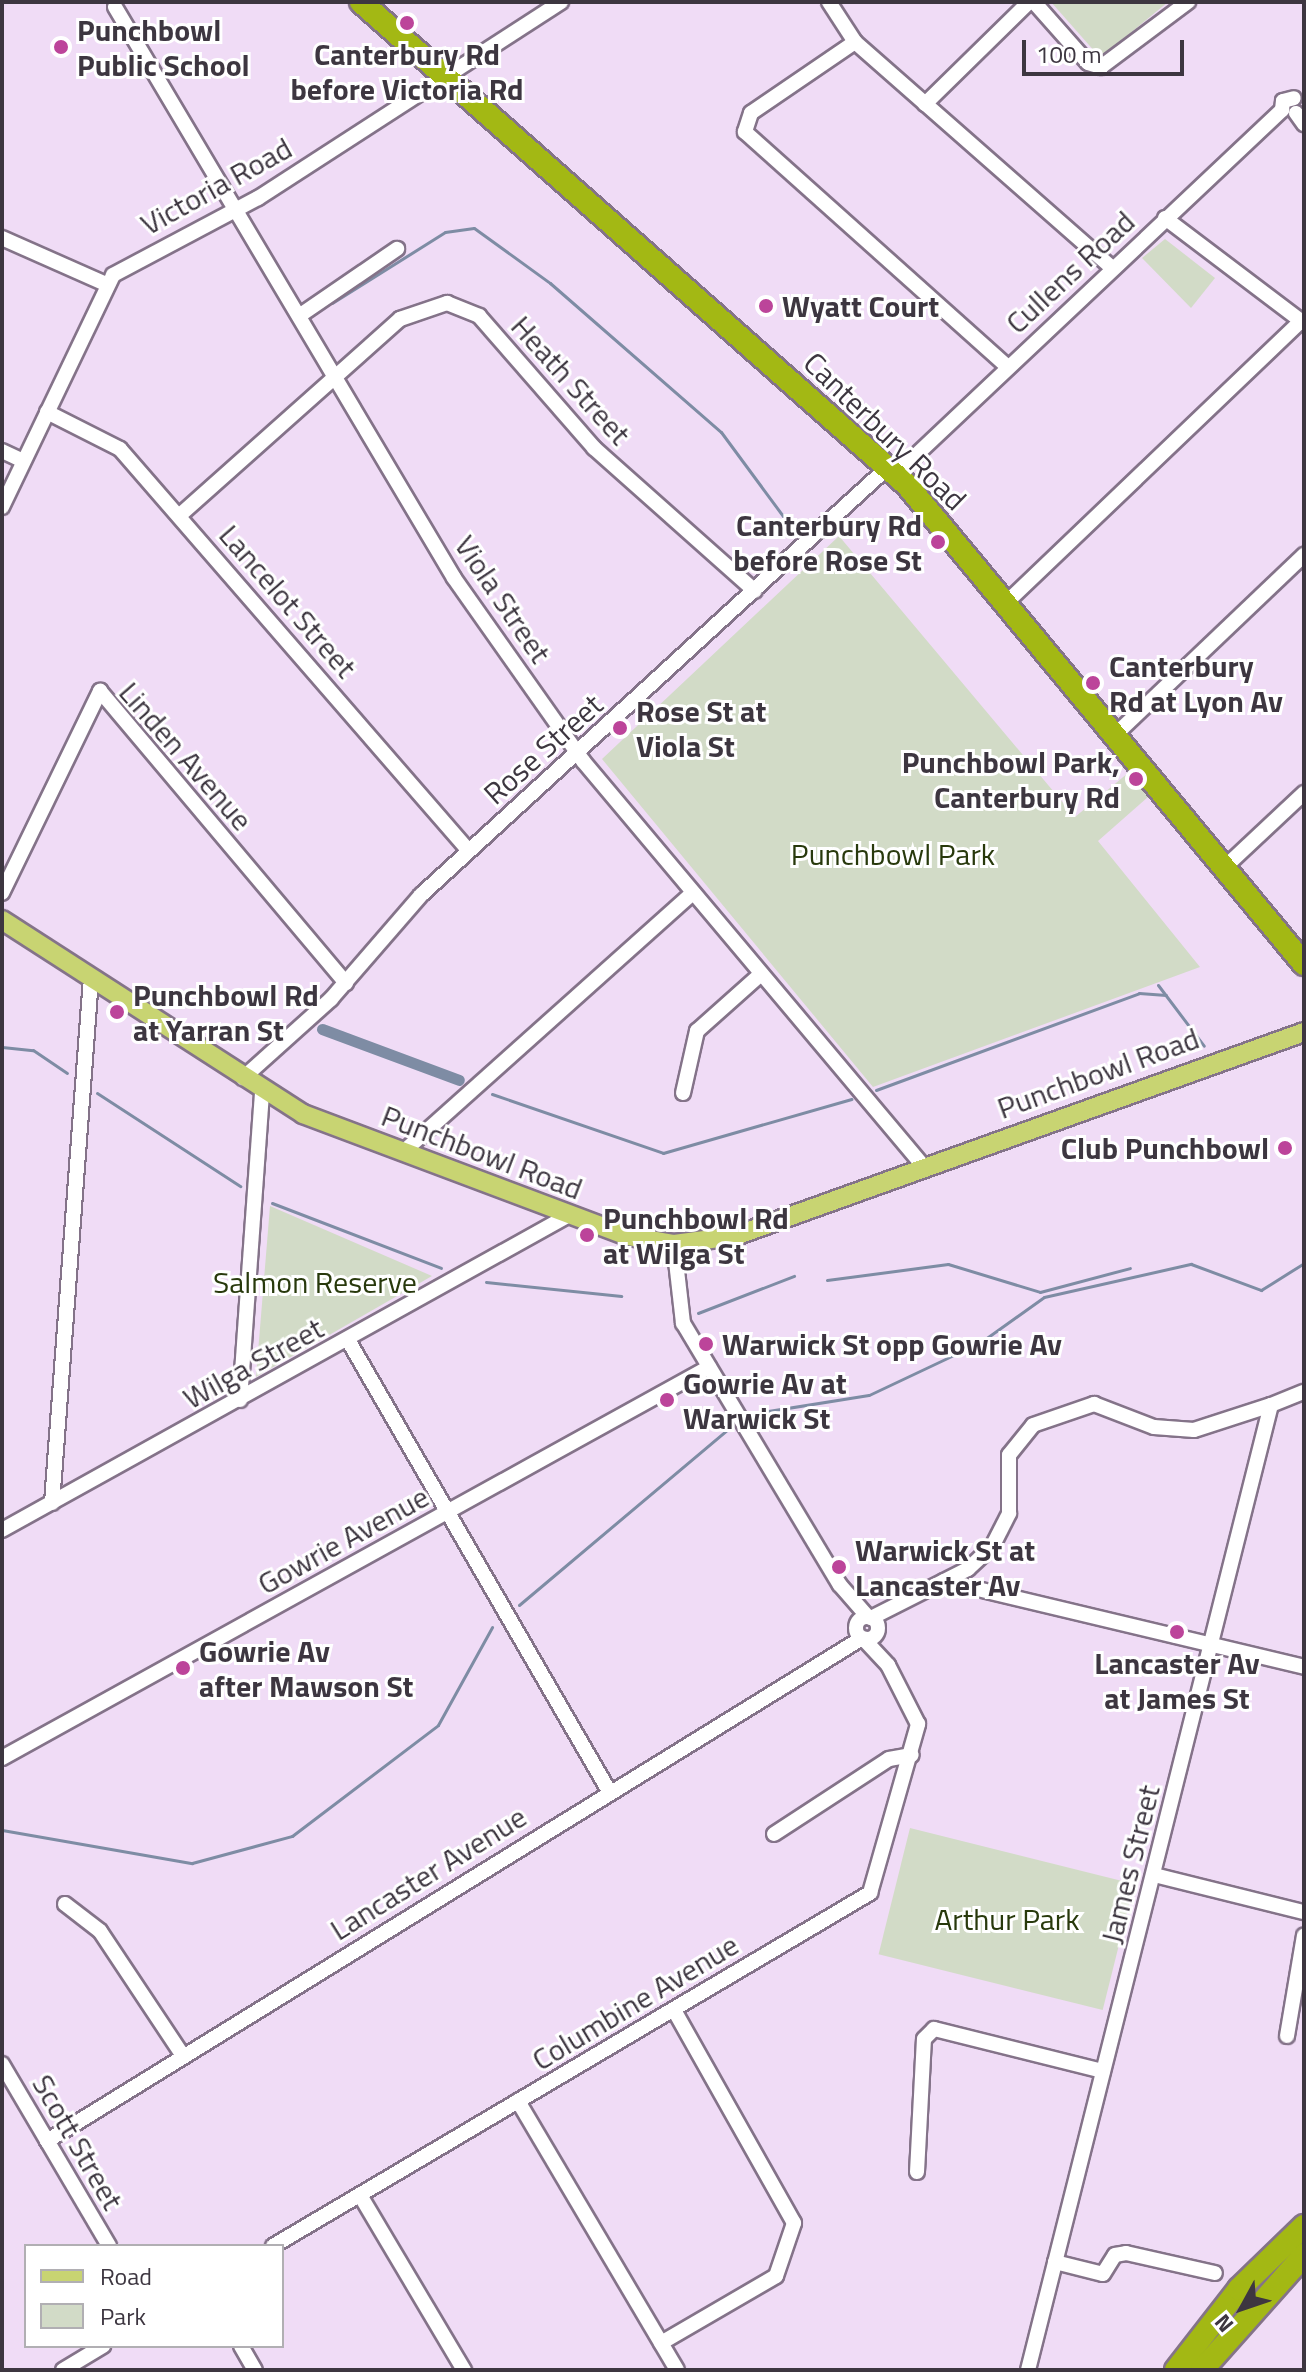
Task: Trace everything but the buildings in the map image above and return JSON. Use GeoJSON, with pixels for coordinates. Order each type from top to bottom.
{"type":"FeatureCollection","features":[{"type":"Feature","properties":{"kind":"highway","name":"Canterbury Road"},"geometry":{"type":"LineString","coordinates":[[361,2],[892,470],[1007,602],[1304,964]]}},
{"type":"Feature","properties":{"kind":"highway"},"geometry":{"type":"LineString","coordinates":[[1176,2370],[1239,2289],[1304,2226]]}},
{"type":"Feature","properties":{"kind":"highway"},"geometry":{"type":"LineString","coordinates":[[1202,2370],[1304,2255]]}},
{"type":"Feature","properties":{"kind":"main road","name":"Punchbowl Road"},"geometry":{"type":"LineString","coordinates":[[2,920],[262,1091],[403,1152],[569,1215],[674,1244],[735,1236],[1304,1029]]}},
{"type":"Feature","properties":{"kind":"street","name":"Victoria Road"},"geometry":{"type":"LineString","coordinates":[[2,507],[106,284],[124,267],[236,210],[561,2]]}},
{"type":"Feature","properties":{"kind":"street"},"geometry":{"type":"LineString","coordinates":[[829,2],[855,42],[1112,268]]}},
{"type":"Feature","properties":{"kind":"street"},"geometry":{"type":"LineString","coordinates":[[925,104],[1032,2],[1088,63],[1114,62],[1188,2]]}},
{"type":"Feature","properties":{"kind":"street","name":"Viola Street"},"geometry":{"type":"LineString","coordinates":[[115,7],[454,578],[578,753],[924,1167]]}},
{"type":"Feature","properties":{"kind":"street"},"geometry":{"type":"LineString","coordinates":[[855,42],[751,113],[745,132],[1008,367]]}},
{"type":"Feature","properties":{"kind":"street","name":"Cullens Road"},"geometry":{"type":"LineString","coordinates":[[892,470],[1008,367],[1165,218],[1296,107]]}},
{"type":"Feature","properties":{"kind":"street"},"geometry":{"type":"LineString","coordinates":[[1007,602],[1302,322],[1165,218]]}},
{"type":"Feature","properties":{"kind":"street"},"geometry":{"type":"LineString","coordinates":[[2,238],[106,284]]}},
{"type":"Feature","properties":{"kind":"street"},"geometry":{"type":"LineString","coordinates":[[299,316],[397,249]]}},
{"type":"Feature","properties":{"kind":"street","name":"Heath Street"},"geometry":{"type":"LineString","coordinates":[[180,515],[334,376],[417,308],[447,303],[470,310],[604,457],[755,591]]}},
{"type":"Feature","properties":{"kind":"street","name":"Lancelot Street"},"geometry":{"type":"LineString","coordinates":[[47,412],[120,449],[469,851]]}},
{"type":"Feature","properties":{"kind":"street"},"geometry":{"type":"LineString","coordinates":[[2,451],[23,461]]}},
{"type":"Feature","properties":{"kind":"street","name":"Rose Street"},"geometry":{"type":"LineString","coordinates":[[243,1078],[346,983],[469,851],[892,470]]}},
{"type":"Feature","properties":{"kind":"street"},"geometry":{"type":"LineString","coordinates":[[1116,734],[1304,555]]}},
{"type":"Feature","properties":{"kind":"street","name":"Linden Avenue"},"geometry":{"type":"LineString","coordinates":[[2,893],[100,691],[346,983]]}},
{"type":"Feature","properties":{"kind":"street"},"geometry":{"type":"LineString","coordinates":[[1226,866],[1304,793]]}},
{"type":"Feature","properties":{"kind":"street"},"geometry":{"type":"LineString","coordinates":[[403,1152],[693,893]]}},
{"type":"Feature","properties":{"kind":"street"},"geometry":{"type":"LineString","coordinates":[[683,1093],[697,1031],[761,974]]}},
{"type":"Feature","properties":{"kind":"street"},"geometry":{"type":"LineString","coordinates":[[52,1503],[91,978]]}},
{"type":"Feature","properties":{"kind":"street"},"geometry":{"type":"LineString","coordinates":[[240,1400],[262,1091]]}},
{"type":"Feature","properties":{"kind":"street","name":"Wilga Street"},"geometry":{"type":"LineString","coordinates":[[2,1530],[569,1215]]}},
{"type":"Feature","properties":{"kind":"street"},"geometry":{"type":"LineString","coordinates":[[674,1244],[677,1310],[867,1628]]}},
{"type":"Feature","properties":{"kind":"street"},"geometry":{"type":"LineString","coordinates":[[348,1340],[609,1791]]}},
{"type":"Feature","properties":{"kind":"street","name":"Gowrie Avenue"},"geometry":{"type":"LineString","coordinates":[[2,1758],[709,1367]]}},
{"type":"Feature","properties":{"kind":"street"},"geometry":{"type":"LineString","coordinates":[[1271,1405],[1304,1392]]}},
{"type":"Feature","properties":{"kind":"street","name":"Lancaster Avenue"},"geometry":{"type":"LineString","coordinates":[[47,2141],[944,1581],[998,1540],[1009,1513],[1009,1455],[1033,1425],[1094,1404],[1154,1427],[1194,1430],[1271,1405]]}},
{"type":"Feature","properties":{"kind":"street","name":"James Street"},"geometry":{"type":"LineString","coordinates":[[1028,2370],[1271,1405]]}},
{"type":"Feature","properties":{"kind":"street"},"geometry":{"type":"LineString","coordinates":[[944,1581],[1304,1667]]}},
{"type":"Feature","properties":{"kind":"street","name":"Columbine Avenue"},"geometry":{"type":"LineString","coordinates":[[276,2244],[870,1893],[912,1755],[918,1724],[867,1628]]}},
{"type":"Feature","properties":{"kind":"street"},"geometry":{"type":"LineString","coordinates":[[774,1834],[889,1759],[912,1755]]}},
{"type":"Feature","properties":{"kind":"street"},"geometry":{"type":"LineString","coordinates":[[1154,1875],[1304,1912]]}},
{"type":"Feature","properties":{"kind":"street"},"geometry":{"type":"LineString","coordinates":[[65,1904],[100,1931],[183,2056]]}},
{"type":"Feature","properties":{"kind":"street"},"geometry":{"type":"LineString","coordinates":[[1287,2036],[1304,1935]]}},
{"type":"Feature","properties":{"kind":"street"},"geometry":{"type":"LineString","coordinates":[[661,2343],[776,2276],[794,2223],[674,2010]]}},
{"type":"Feature","properties":{"kind":"street"},"geometry":{"type":"LineString","coordinates":[[917,2172],[924,2039],[934,2029],[1103,2071]]}},
{"type":"Feature","properties":{"kind":"street","name":"Scott Street"},"geometry":{"type":"LineString","coordinates":[[2,2064],[108,2244]]}},
{"type":"Feature","properties":{"kind":"street"},"geometry":{"type":"LineString","coordinates":[[518,2101],[677,2370]]}},
{"type":"Feature","properties":{"kind":"street"},"geometry":{"type":"LineString","coordinates":[[360,2195],[464,2370]]}},
{"type":"Feature","properties":{"kind":"street"},"geometry":{"type":"LineString","coordinates":[[1055,2262],[1103,2274],[1115,2255],[1126,2253],[1215,2273]]}},
{"type":"Feature","properties":{"kind":"street"},"geometry":{"type":"LineString","coordinates":[[63,2370],[100,2348]]}},
{"type":"Feature","properties":{"kind":"street"},"geometry":{"type":"LineString","coordinates":[[242,2348],[255,2370]]}},
{"type":"Feature","properties":{"kind":"green space"},"geometry":{"type":"Polygon","coordinates":[[[1051,2],[1168,2],[1105,54],[1096,53],[1051,2]]]}},
{"type":"Feature","properties":{"kind":"green space"},"geometry":{"type":"Polygon","coordinates":[[[1165,239],[1215,278],[1191,308],[1142,258],[1165,239]]]}},
{"type":"Feature","properties":{"kind":"green space","name":"Punchbowl Park"},"geometry":{"type":"Polygon","coordinates":[[[839,536],[1075,817],[1128,773],[1148,797],[1098,841],[1200,967],[873,1087],[602,759],[839,536]]]}},
{"type":"Feature","properties":{"kind":"green space","name":"Salmon Reserve"},"geometry":{"type":"Polygon","coordinates":[[[270,1206],[432,1276],[256,1377],[270,1206]]]}},
{"type":"Feature","properties":{"kind":"green space","name":"Arthur Park"},"geometry":{"type":"Polygon","coordinates":[[[910,1828],[1134,1884],[1103,2010],[879,1954],[910,1828]]]}},
{"type":"Feature","properties":{"kind":"waterway"},"geometry":{"type":"LineString","coordinates":[[332,303],[445,232],[474,228],[550,283],[721,432],[794,531]]}},
{"type":"Feature","properties":{"kind":"waterway"},"geometry":{"type":"LineString","coordinates":[[1158,985],[1204,1046]]}},
{"type":"Feature","properties":{"kind":"waterway"},"geometry":{"type":"LineString","coordinates":[[876,1090],[1139,993],[1166,995]]}},
{"type":"Feature","properties":{"kind":"waterway"},"geometry":{"type":"LineString","coordinates":[[322,1029],[459,1080]]}},
{"type":"Feature","properties":{"kind":"waterway"},"geometry":{"type":"LineString","coordinates":[[2,1047],[33,1050],[67,1073]]}},
{"type":"Feature","properties":{"kind":"waterway"},"geometry":{"type":"LineString","coordinates":[[97,1093],[240,1186]]}},
{"type":"Feature","properties":{"kind":"waterway"},"geometry":{"type":"LineString","coordinates":[[492,1094],[663,1153],[851,1099]]}},
{"type":"Feature","properties":{"kind":"waterway"},"geometry":{"type":"LineString","coordinates":[[272,1203],[441,1268]]}},
{"type":"Feature","properties":{"kind":"waterway"},"geometry":{"type":"LineString","coordinates":[[756,1413],[869,1395],[981,1342],[1044,1297],[1191,1264],[1261,1290],[1304,1263]]}},
{"type":"Feature","properties":{"kind":"waterway"},"geometry":{"type":"LineString","coordinates":[[827,1280],[948,1264],[1040,1292],[1130,1268]]}},
{"type":"Feature","properties":{"kind":"waterway"},"geometry":{"type":"LineString","coordinates":[[698,1313],[794,1276]]}},
{"type":"Feature","properties":{"kind":"waterway"},"geometry":{"type":"LineString","coordinates":[[486,1282],[621,1296]]}},
{"type":"Feature","properties":{"kind":"waterway"},"geometry":{"type":"LineString","coordinates":[[519,1605],[727,1430]]}},
{"type":"Feature","properties":{"kind":"waterway"},"geometry":{"type":"LineString","coordinates":[[2,1830],[192,1863],[292,1836],[438,1725],[492,1627]]}},
{"type":"Feature","properties":{"kind":"place","name":"Canterbury Rd before Victoria Rd"},"geometry":{"type":"Point","coordinates":[407,23]}},
{"type":"Feature","properties":{"kind":"place","name":"Punchbowl Public School"},"geometry":{"type":"Point","coordinates":[61,47]}},
{"type":"Feature","properties":{"kind":"place","name":"Wyatt Court"},"geometry":{"type":"Point","coordinates":[766,306]}},
{"type":"Feature","properties":{"kind":"place","name":"Canterbury Rd before Rose St"},"geometry":{"type":"Point","coordinates":[938,542]}},
{"type":"Feature","properties":{"kind":"place","name":"Canterbury Rd at Lyon Av"},"geometry":{"type":"Point","coordinates":[1093,683]}},
{"type":"Feature","properties":{"kind":"place","name":"Rose St at Viola St"},"geometry":{"type":"Point","coordinates":[620,728]}},
{"type":"Feature","properties":{"kind":"place","name":"Punchbowl Park, Canterbury Rd"},"geometry":{"type":"Point","coordinates":[1136,779]}},
{"type":"Feature","properties":{"kind":"place","name":"Punchbowl Rd at Yarran St"},"geometry":{"type":"Point","coordinates":[117,1012]}},
{"type":"Feature","properties":{"kind":"place","name":"Club Punchbowl"},"geometry":{"type":"Point","coordinates":[1285,1148]}},
{"type":"Feature","properties":{"kind":"place","name":"Punchbowl Rd at Wilga St"},"geometry":{"type":"Point","coordinates":[587,1235]}},
{"type":"Feature","properties":{"kind":"place","name":"Warwick St opp Gowrie Av"},"geometry":{"type":"Point","coordinates":[706,1344]}},
{"type":"Feature","properties":{"kind":"place","name":"Gowrie Av at Warwick St"},"geometry":{"type":"Point","coordinates":[667,1400]}},
{"type":"Feature","properties":{"kind":"place","name":"Warwick St at Lancaster Av"},"geometry":{"type":"Point","coordinates":[839,1567]}},
{"type":"Feature","properties":{"kind":"place","name":"Lancaster Av at James St"},"geometry":{"type":"Point","coordinates":[1177,1632]}},
{"type":"Feature","properties":{"kind":"place","name":"Gowrie Av after Mawson St"},"geometry":{"type":"Point","coordinates":[183,1668]}}]}
